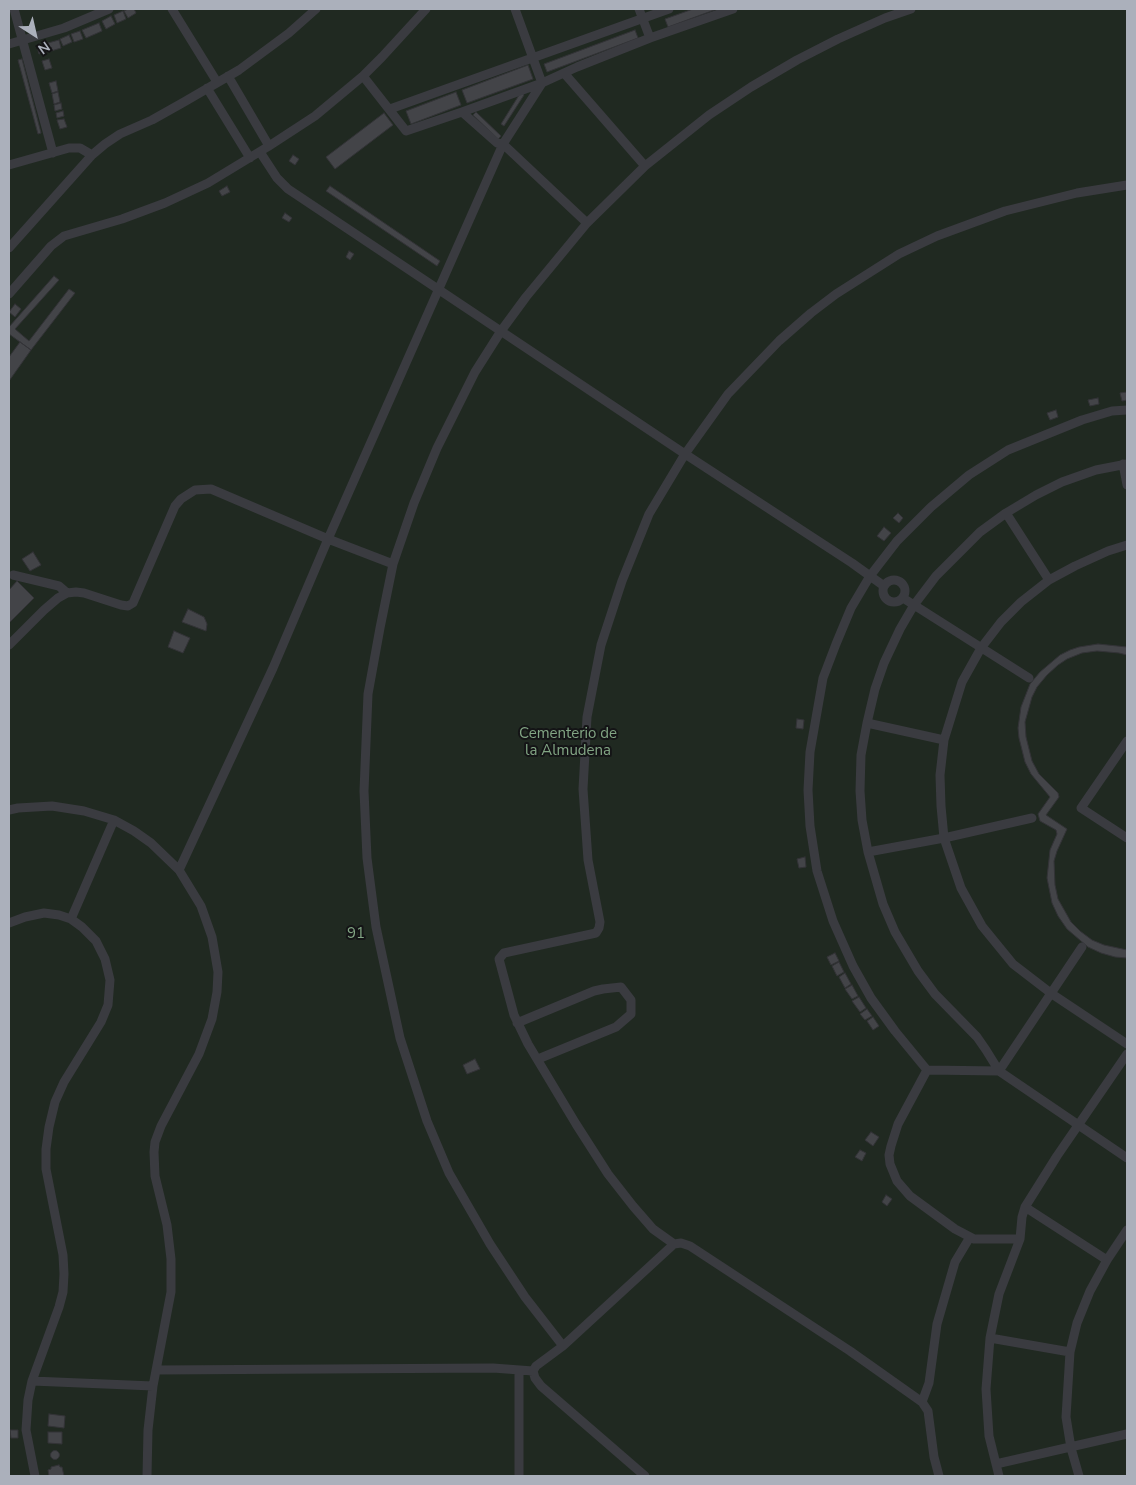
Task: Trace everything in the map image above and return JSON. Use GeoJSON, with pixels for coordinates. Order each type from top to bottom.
{"type":"FeatureCollection","features":[{"type":"Feature","properties":{"kind":"lane"},"geometry":{"type":"LineString","coordinates":[[14,9],[53,153]]}},
{"type":"Feature","properties":{"kind":"lane"},"geometry":{"type":"LineString","coordinates":[[9,44],[64,28],[109,9]]}},
{"type":"Feature","properties":{"kind":"lane"},"geometry":{"type":"LineString","coordinates":[[172,9],[217,82]]}},
{"type":"Feature","properties":{"kind":"lane"},"geometry":{"type":"LineString","coordinates":[[11,243],[92,155],[105,144],[120,134],[152,120],[239,70],[289,33],[316,9]]}},
{"type":"Feature","properties":{"kind":"lane"},"geometry":{"type":"LineString","coordinates":[[9,294],[52,246],[64,236],[122,219],[165,203],[208,183],[315,116],[363,76],[426,9]]}},
{"type":"Feature","properties":{"kind":"lane"},"geometry":{"type":"LineString","coordinates":[[515,9],[542,83]]}},
{"type":"Feature","properties":{"kind":"lane"},"geometry":{"type":"LineString","coordinates":[[639,9],[650,38]]}},
{"type":"Feature","properties":{"kind":"lane"},"geometry":{"type":"LineString","coordinates":[[390,109],[669,9]]}},
{"type":"Feature","properties":{"kind":"lane"},"geometry":{"type":"LineString","coordinates":[[363,76],[406,131],[542,83],[650,38],[733,9]]}},
{"type":"Feature","properties":{"kind":"lane"},"geometry":{"type":"LineString","coordinates":[[563,1346],[525,1297],[490,1244],[449,1173],[427,1121],[400,1038],[376,927],[367,858],[364,791],[368,694],[393,564],[414,503],[452,415],[475,372],[501,331],[526,297],[587,223],[645,166],[709,115],[751,87],[797,60],[846,35],[911,9]]}},
{"type":"Feature","properties":{"kind":"lane"},"geometry":{"type":"LineString","coordinates":[[564,73],[645,166]]}},
{"type":"Feature","properties":{"kind":"lane"},"geometry":{"type":"LineString","coordinates":[[228,76],[269,146]]}},
{"type":"Feature","properties":{"kind":"lane"},"geometry":{"type":"LineString","coordinates":[[179,870],[273,668],[503,144],[542,83]]}},
{"type":"Feature","properties":{"kind":"lane"},"geometry":{"type":"LineString","coordinates":[[207,88],[250,158]]}},
{"type":"Feature","properties":{"kind":"lane"},"geometry":{"type":"LineString","coordinates":[[462,112],[497,142],[503,144],[587,223]]}},
{"type":"Feature","properties":{"kind":"lane"},"geometry":{"type":"LineString","coordinates":[[9,165],[70,148],[80,148],[92,155]]}},
{"type":"Feature","properties":{"kind":"lane"},"geometry":{"type":"LineString","coordinates":[[260,152],[277,178],[288,189],[884,586]]}},
{"type":"Feature","properties":{"kind":"lane"},"geometry":{"type":"LineString","coordinates":[[674,1244],[653,1228],[633,1206],[608,1174],[576,1124],[517,1023],[499,964],[500,956],[504,953],[596,932],[599,928],[600,922],[588,860],[583,789],[588,717],[601,645],[622,581],[649,514],[685,454],[728,394],[779,341],[836,294],[899,254],[937,236],[1005,211],[1038,202],[1077,193],[1127,185]]}},
{"type":"Feature","properties":{"kind":"lane"},"geometry":{"type":"LineString","coordinates":[[927,1070],[871,998],[853,966],[834,925],[817,871],[810,826],[808,790],[810,752],[823,678],[851,608],[870,576],[897,541],[931,507],[969,475],[1008,450],[1082,420],[1127,410]]}},
{"type":"Feature","properties":{"kind":"lane"},"geometry":{"type":"LineString","coordinates":[[1127,485],[1125,464],[1096,470],[1062,482],[1006,513],[980,532],[936,576],[914,605],[884,663],[875,689],[867,723],[861,756],[860,791],[862,820],[868,852],[883,904],[895,932],[918,971],[935,994],[977,1037],[999,1071],[1127,1158]]}},
{"type":"Feature","properties":{"kind":"lane"},"geometry":{"type":"LineString","coordinates":[[9,645],[44,610],[58,598],[68,593],[84,593],[128,606],[133,603],[171,513],[181,499],[195,490],[211,489],[328,539],[393,564]]}},
{"type":"Feature","properties":{"kind":"lane"},"geometry":{"type":"LineString","coordinates":[[1006,513],[1049,580]]}},
{"type":"Feature","properties":{"kind":"lane"},"geometry":{"type":"LineString","coordinates":[[1127,545],[1108,551],[1049,580],[1021,602],[1001,622],[981,648],[962,682],[944,740],[940,775],[944,838],[961,888],[982,926],[1013,964],[1052,994],[1127,1044]]}},
{"type":"Feature","properties":{"kind":"lane"},"geometry":{"type":"LineString","coordinates":[[13,575],[59,586],[68,593]]}},
{"type":"Feature","properties":{"kind":"lane"},"geometry":{"type":"LineString","coordinates":[[890,580],[899,581],[905,591],[903,598],[898,602],[889,602],[883,595],[884,586],[890,580]]}},
{"type":"Feature","properties":{"kind":"lane"},"geometry":{"type":"LineString","coordinates":[[903,598],[1029,678]]}},
{"type":"Feature","properties":{"kind":"lane"},"geometry":{"type":"LineString","coordinates":[[867,723],[944,740]]}},
{"type":"Feature","properties":{"kind":"lane"},"geometry":{"type":"LineString","coordinates":[[1127,743],[1081,808],[1127,838]]}},
{"type":"Feature","properties":{"kind":"lane"},"geometry":{"type":"LineString","coordinates":[[9,810],[52,806],[84,811],[114,820],[151,843],[179,870],[201,906],[212,937],[218,972],[217,992],[207,1037],[161,1126],[155,1142],[155,1176],[167,1225],[171,1259],[171,1292],[153,1386],[148,1430],[147,1476]]}},
{"type":"Feature","properties":{"kind":"lane"},"geometry":{"type":"LineString","coordinates":[[868,852],[944,838],[1032,818]]}},
{"type":"Feature","properties":{"kind":"lane"},"geometry":{"type":"LineString","coordinates":[[71,919],[114,820]]}},
{"type":"Feature","properties":{"kind":"lane"},"geometry":{"type":"LineString","coordinates":[[9,923],[44,913],[71,919],[82,927],[98,946],[106,959],[110,974],[108,1004],[101,1022],[64,1082],[55,1102],[49,1127],[46,1169],[60,1239],[64,1274],[63,1292],[59,1307],[32,1381],[28,1400],[26,1430],[35,1476]]}},
{"type":"Feature","properties":{"kind":"lane"},"geometry":{"type":"LineString","coordinates":[[999,1071],[1082,947]]}},
{"type":"Feature","properties":{"kind":"lane"},"geometry":{"type":"LineString","coordinates":[[517,1023],[594,991],[621,987],[631,1000],[631,1014],[616,1027],[538,1059]]}},
{"type":"Feature","properties":{"kind":"lane"},"geometry":{"type":"LineString","coordinates":[[999,1476],[989,1436],[986,1388],[990,1338],[998,1294],[1020,1239],[1025,1207],[1127,1054]]}},
{"type":"Feature","properties":{"kind":"lane"},"geometry":{"type":"LineString","coordinates":[[927,1070],[999,1071]]}},
{"type":"Feature","properties":{"kind":"lane"},"geometry":{"type":"LineString","coordinates":[[927,1070],[894,1135],[889,1155],[890,1164],[897,1181],[910,1196],[955,1229],[974,1238],[1020,1239]]}},
{"type":"Feature","properties":{"kind":"lane"},"geometry":{"type":"LineString","coordinates":[[1025,1207],[1107,1260]]}},
{"type":"Feature","properties":{"kind":"lane"},"geometry":{"type":"LineString","coordinates":[[1079,1476],[1071,1448],[1066,1417],[1070,1352],[1077,1323],[1087,1299],[1107,1260],[1127,1230]]}},
{"type":"Feature","properties":{"kind":"lane"},"geometry":{"type":"LineString","coordinates":[[922,1402],[929,1382],[939,1315],[955,1262],[970,1236]]}},
{"type":"Feature","properties":{"kind":"lane"},"geometry":{"type":"LineString","coordinates":[[645,1476],[541,1386],[535,1378],[533,1371],[536,1366],[563,1346],[674,1244],[681,1243],[690,1246],[850,1351],[922,1402],[928,1411],[934,1457],[939,1476]]}},
{"type":"Feature","properties":{"kind":"lane"},"geometry":{"type":"LineString","coordinates":[[990,1338],[1070,1352]]}},
{"type":"Feature","properties":{"kind":"lane"},"geometry":{"type":"LineString","coordinates":[[156,1370],[492,1368],[533,1371]]}},
{"type":"Feature","properties":{"kind":"lane"},"geometry":{"type":"LineString","coordinates":[[519,1370],[519,1476]]}},
{"type":"Feature","properties":{"kind":"lane"},"geometry":{"type":"LineString","coordinates":[[32,1381],[153,1386]]}},
{"type":"Feature","properties":{"kind":"lane"},"geometry":{"type":"LineString","coordinates":[[996,1464],[1127,1434]]}},
{"type":"Feature","properties":{"kind":"green space","name":"Cementerio de la Almudena"},"geometry":{"type":"Polygon","coordinates":[[[9,9],[1127,9],[1127,1476],[9,1476],[9,9]]]}},
{"type":"Feature","properties":{"kind":"building"},"geometry":{"type":"Polygon","coordinates":[[[134,9],[136,13],[128,18],[124,11],[134,9]]]}},
{"type":"Feature","properties":{"kind":"building"},"geometry":{"type":"Polygon","coordinates":[[[693,9],[717,9],[668,27],[665,19],[693,9]]]}},
{"type":"Feature","properties":{"kind":"building"},"geometry":{"type":"Polygon","coordinates":[[[123,11],[126,19],[117,23],[114,15],[123,11]]]}},
{"type":"Feature","properties":{"kind":"building"},"geometry":{"type":"Polygon","coordinates":[[[111,16],[115,24],[106,29],[102,21],[111,16]]]}},
{"type":"Feature","properties":{"kind":"building"},"geometry":{"type":"Polygon","coordinates":[[[99,23],[102,31],[86,38],[82,30],[99,23]]]}},
{"type":"Feature","properties":{"kind":"building"},"geometry":{"type":"Polygon","coordinates":[[[635,30],[638,38],[547,72],[544,64],[635,30]]]}},
{"type":"Feature","properties":{"kind":"building"},"geometry":{"type":"Polygon","coordinates":[[[80,31],[83,39],[74,42],[71,34],[80,31]]]}},
{"type":"Feature","properties":{"kind":"building"},"geometry":{"type":"Polygon","coordinates":[[[69,35],[72,42],[63,46],[60,39],[69,35]]]}},
{"type":"Feature","properties":{"kind":"building"},"geometry":{"type":"Polygon","coordinates":[[[59,40],[61,48],[51,51],[48,43],[59,40]]]}},
{"type":"Feature","properties":{"kind":"building"},"geometry":{"type":"Polygon","coordinates":[[[47,44],[49,51],[39,54],[37,46],[47,44]]]}},
{"type":"Feature","properties":{"kind":"building"},"geometry":{"type":"Polygon","coordinates":[[[22,59],[41,133],[38,134],[18,60],[22,59]]]}},
{"type":"Feature","properties":{"kind":"building"},"geometry":{"type":"Polygon","coordinates":[[[49,59],[52,68],[45,70],[42,61],[49,59]]]}},
{"type":"Feature","properties":{"kind":"building"},"geometry":{"type":"Polygon","coordinates":[[[528,65],[533,79],[467,103],[462,90],[528,65]]]}},
{"type":"Feature","properties":{"kind":"building"},"geometry":{"type":"Polygon","coordinates":[[[56,81],[58,91],[52,93],[49,83],[56,81]]]}},
{"type":"Feature","properties":{"kind":"building"},"geometry":{"type":"Polygon","coordinates":[[[58,92],[60,102],[54,104],[52,94],[58,92]]]}},
{"type":"Feature","properties":{"kind":"building"},"geometry":{"type":"Polygon","coordinates":[[[456,92],[461,105],[411,124],[406,111],[456,92]]]}},
{"type":"Feature","properties":{"kind":"building"},"geometry":{"type":"Polygon","coordinates":[[[521,92],[524,95],[504,126],[501,124],[521,92]]]}},
{"type":"Feature","properties":{"kind":"building"},"geometry":{"type":"Polygon","coordinates":[[[61,103],[62,109],[55,111],[54,105],[61,103]]]}},
{"type":"Feature","properties":{"kind":"building"},"geometry":{"type":"Polygon","coordinates":[[[63,111],[64,116],[57,118],[56,113],[63,111]]]}},
{"type":"Feature","properties":{"kind":"building"},"geometry":{"type":"Polygon","coordinates":[[[476,112],[501,136],[498,139],[473,115],[476,112]]]}},
{"type":"Feature","properties":{"kind":"building"},"geometry":{"type":"Polygon","coordinates":[[[384,113],[393,125],[335,169],[326,157],[384,113]]]}},
{"type":"Feature","properties":{"kind":"building"},"geometry":{"type":"Polygon","coordinates":[[[64,119],[67,127],[60,129],[57,120],[64,119]]]}},
{"type":"Feature","properties":{"kind":"building"},"geometry":{"type":"Polygon","coordinates":[[[293,155],[299,159],[295,165],[289,161],[293,155]]]}},
{"type":"Feature","properties":{"kind":"building"},"geometry":{"type":"Polygon","coordinates":[[[227,186],[230,192],[222,196],[219,191],[227,186]]]}},
{"type":"Feature","properties":{"kind":"building"},"geometry":{"type":"Polygon","coordinates":[[[330,186],[440,261],[437,266],[326,191],[330,186]]]}},
{"type":"Feature","properties":{"kind":"building"},"geometry":{"type":"Polygon","coordinates":[[[285,213],[292,218],[289,222],[282,218],[285,213]]]}},
{"type":"Feature","properties":{"kind":"building"},"geometry":{"type":"Polygon","coordinates":[[[349,251],[354,254],[350,260],[346,257],[349,251]]]}},
{"type":"Feature","properties":{"kind":"building"},"geometry":{"type":"Polygon","coordinates":[[[54,276],[59,280],[15,329],[29,341],[69,289],[75,293],[31,350],[9,334],[9,327],[54,276]]]}},
{"type":"Feature","properties":{"kind":"building"},"geometry":{"type":"Polygon","coordinates":[[[15,304],[21,309],[15,317],[9,312],[15,304]]]}},
{"type":"Feature","properties":{"kind":"building"},"geometry":{"type":"Polygon","coordinates":[[[20,342],[31,350],[9,381],[9,357],[20,342]]]}},
{"type":"Feature","properties":{"kind":"building"},"geometry":{"type":"Polygon","coordinates":[[[1127,392],[1127,400],[1122,401],[1120,393],[1127,392]]]}},
{"type":"Feature","properties":{"kind":"building"},"geometry":{"type":"Polygon","coordinates":[[[1098,398],[1099,404],[1090,406],[1088,400],[1098,398]]]}},
{"type":"Feature","properties":{"kind":"building"},"geometry":{"type":"Polygon","coordinates":[[[1056,410],[1058,417],[1050,420],[1047,413],[1056,410]]]}},
{"type":"Feature","properties":{"kind":"building"},"geometry":{"type":"Polygon","coordinates":[[[898,513],[903,518],[899,523],[893,518],[898,513]]]}},
{"type":"Feature","properties":{"kind":"building"},"geometry":{"type":"Polygon","coordinates":[[[884,527],[891,533],[884,541],[877,536],[884,527]]]}},
{"type":"Feature","properties":{"kind":"building"},"geometry":{"type":"Polygon","coordinates":[[[33,552],[41,565],[30,571],[22,559],[33,552]]]}},
{"type":"Feature","properties":{"kind":"building"},"geometry":{"type":"Polygon","coordinates":[[[17,581],[34,598],[9,623],[9,590],[17,581]]]}},
{"type":"Feature","properties":{"kind":"building"},"geometry":{"type":"Polygon","coordinates":[[[188,609],[204,617],[207,624],[206,631],[182,622],[188,609]]]}},
{"type":"Feature","properties":{"kind":"building"},"geometry":{"type":"Polygon","coordinates":[[[174,631],[190,638],[183,653],[168,647],[174,631]]]}},
{"type":"Feature","properties":{"kind":"building"},"geometry":{"type":"Polygon","coordinates":[[[1098,644],[1127,647],[1127,655],[1097,651],[1082,653],[1058,665],[1037,687],[1032,697],[1025,722],[1026,737],[1032,761],[1039,774],[1058,793],[1059,797],[1046,815],[1067,829],[1054,861],[1055,885],[1058,899],[1071,922],[1080,931],[1092,940],[1104,945],[1127,950],[1127,958],[1115,957],[1088,947],[1067,929],[1058,916],[1052,903],[1047,878],[1050,850],[1057,834],[1056,830],[1040,821],[1038,814],[1050,797],[1031,774],[1025,762],[1018,728],[1021,707],[1030,684],[1040,672],[1060,655],[1070,650],[1098,644]]]}},
{"type":"Feature","properties":{"kind":"building"},"geometry":{"type":"Polygon","coordinates":[[[797,719],[804,720],[803,729],[796,728],[797,719]]]}},
{"type":"Feature","properties":{"kind":"building"},"geometry":{"type":"Polygon","coordinates":[[[805,857],[806,867],[799,868],[797,859],[805,857]]]}},
{"type":"Feature","properties":{"kind":"building"},"geometry":{"type":"Polygon","coordinates":[[[835,953],[839,961],[831,965],[827,957],[835,953]]]}},
{"type":"Feature","properties":{"kind":"building"},"geometry":{"type":"Polygon","coordinates":[[[839,962],[844,972],[837,976],[832,966],[839,962]]]}},
{"type":"Feature","properties":{"kind":"building"},"geometry":{"type":"Polygon","coordinates":[[[845,973],[851,984],[845,988],[839,977],[845,973]]]}},
{"type":"Feature","properties":{"kind":"building"},"geometry":{"type":"Polygon","coordinates":[[[852,985],[858,996],[852,999],[845,989],[852,985]]]}},
{"type":"Feature","properties":{"kind":"building"},"geometry":{"type":"Polygon","coordinates":[[[859,997],[866,1008],[860,1012],[852,1001],[859,997]]]}},
{"type":"Feature","properties":{"kind":"building"},"geometry":{"type":"Polygon","coordinates":[[[867,1009],[872,1016],[865,1020],[860,1014],[867,1009]]]}},
{"type":"Feature","properties":{"kind":"building"},"geometry":{"type":"Polygon","coordinates":[[[873,1017],[879,1026],[873,1030],[867,1021],[873,1017]]]}},
{"type":"Feature","properties":{"kind":"building"},"geometry":{"type":"Polygon","coordinates":[[[475,1059],[480,1069],[467,1074],[463,1065],[475,1059]]]}},
{"type":"Feature","properties":{"kind":"building"},"geometry":{"type":"Polygon","coordinates":[[[871,1132],[879,1137],[873,1146],[865,1140],[871,1132]]]}},
{"type":"Feature","properties":{"kind":"building"},"geometry":{"type":"Polygon","coordinates":[[[860,1150],[866,1153],[862,1161],[855,1157],[860,1150]]]}},
{"type":"Feature","properties":{"kind":"building"},"geometry":{"type":"Polygon","coordinates":[[[886,1195],[892,1199],[887,1206],[882,1202],[886,1195]]]}},
{"type":"Feature","properties":{"kind":"building"},"geometry":{"type":"Polygon","coordinates":[[[49,1414],[65,1416],[64,1428],[48,1426],[49,1414]]]}},
{"type":"Feature","properties":{"kind":"building"},"geometry":{"type":"Polygon","coordinates":[[[10,1430],[18,1430],[18,1438],[11,1438],[10,1430]]]}},
{"type":"Feature","properties":{"kind":"building"},"geometry":{"type":"Polygon","coordinates":[[[48,1432],[62,1432],[62,1444],[48,1443],[48,1432]]]}},
{"type":"Feature","properties":{"kind":"building"},"geometry":{"type":"Polygon","coordinates":[[[55,1450],[60,1455],[55,1460],[50,1455],[55,1450]]]}},
{"type":"Feature","properties":{"kind":"building"},"geometry":{"type":"Polygon","coordinates":[[[59,1465],[62,1467],[64,1476],[49,1476],[48,1470],[59,1465]]]}},
{"type":"Feature","properties":{"kind":"park label","name":"91"},"geometry":{"type":"Point","coordinates":[356,934]}}]}
